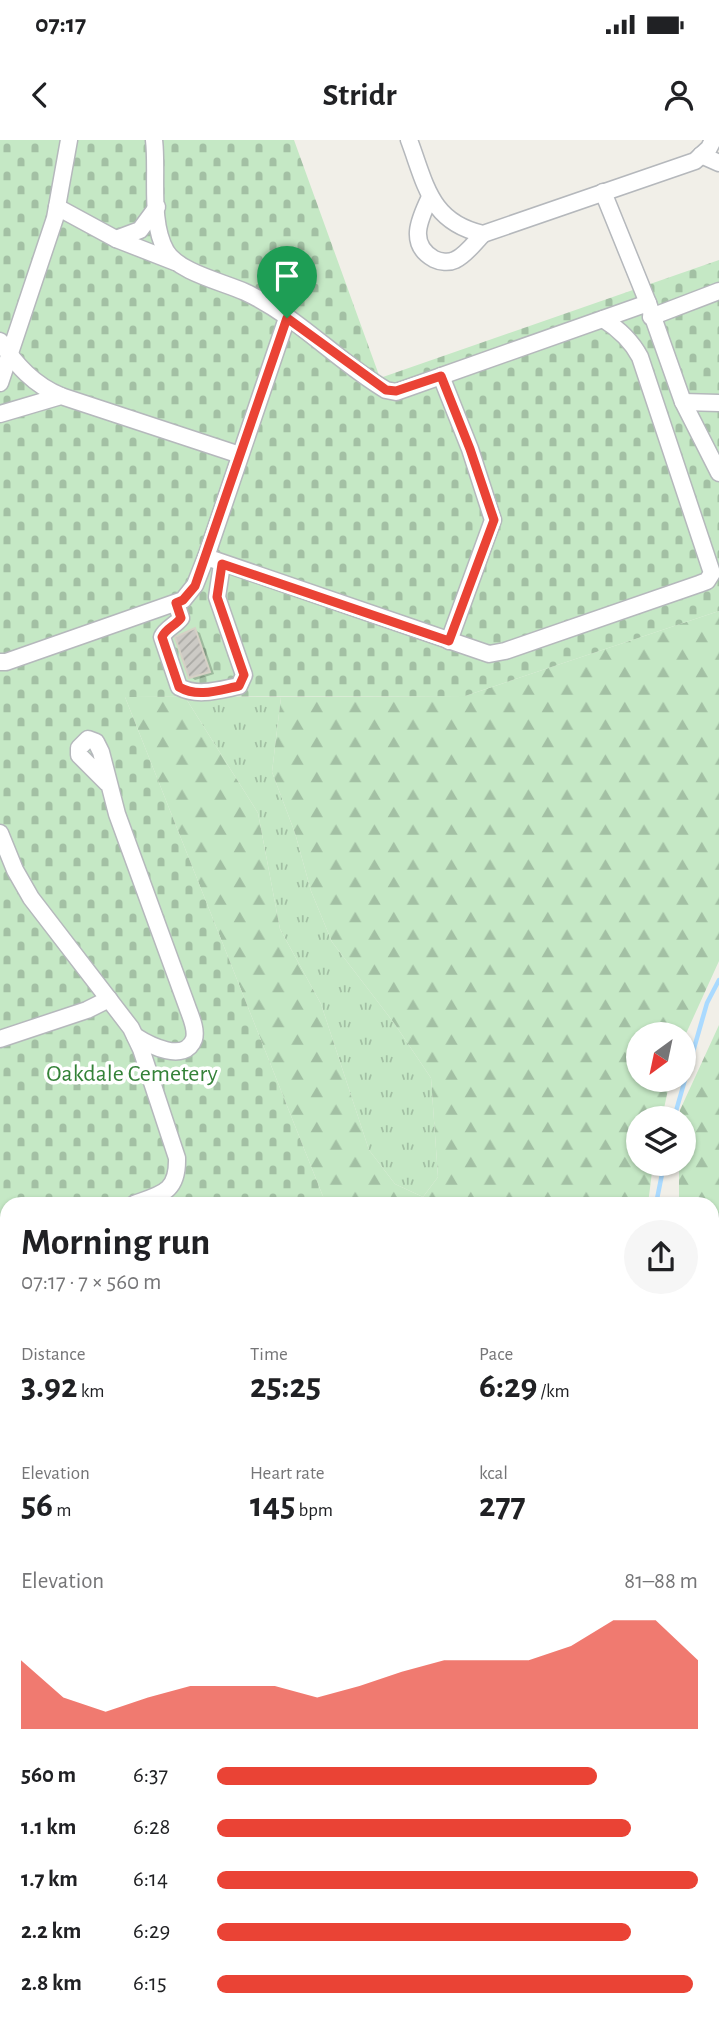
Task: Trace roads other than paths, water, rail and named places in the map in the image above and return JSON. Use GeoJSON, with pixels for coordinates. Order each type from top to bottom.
{"type":"FeatureCollection","features":[{"type":"Feature","properties":{"kind":"street"},"geometry":{"type":"LineString","coordinates":[[0,383],[5,348],[57,207],[69,140]]}},
{"type":"Feature","properties":{"kind":"street"},"geometry":{"type":"LineString","coordinates":[[154,140],[160,241],[175,262]]}},
{"type":"Feature","properties":{"kind":"street"},"geometry":{"type":"LineString","coordinates":[[409,140],[430,197],[446,218],[463,229],[483,234]]}},
{"type":"Feature","properties":{"kind":"street"},"geometry":{"type":"LineString","coordinates":[[430,197],[420,219],[417,235],[419,244],[427,254],[438,261],[453,261],[483,234],[695,161],[713,140]]}},
{"type":"Feature","properties":{"kind":"street"},"geometry":{"type":"LineString","coordinates":[[701,155],[719,163]]}},
{"type":"Feature","properties":{"kind":"street"},"geometry":{"type":"LineString","coordinates":[[603,192],[683,402],[713,446],[719,473]]}},
{"type":"Feature","properties":{"kind":"street"},"geometry":{"type":"LineString","coordinates":[[116,239],[140,230],[157,206]]}},
{"type":"Feature","properties":{"kind":"street"},"geometry":{"type":"LineString","coordinates":[[57,207],[116,239],[247,293],[287,318],[386,390],[396,391],[603,318],[649,310],[719,291]]}},
{"type":"Feature","properties":{"kind":"street"},"geometry":{"type":"LineString","coordinates":[[0,662],[176,603],[183,600],[195,586],[287,318]]}},
{"type":"Feature","properties":{"kind":"street"},"geometry":{"type":"LineString","coordinates":[[206,557],[489,654],[505,651],[707,581],[712,573],[640,357],[617,327],[603,318]]}},
{"type":"Feature","properties":{"kind":"street"},"geometry":{"type":"LineString","coordinates":[[5,348],[32,379],[46,390],[240,456]]}},
{"type":"Feature","properties":{"kind":"street"},"geometry":{"type":"LineString","coordinates":[[441,376],[494,520],[449,641]]}},
{"type":"Feature","properties":{"kind":"street"},"geometry":{"type":"LineString","coordinates":[[0,414],[61,396]]}},
{"type":"Feature","properties":{"kind":"street"},"geometry":{"type":"LineString","coordinates":[[683,402],[719,403]]}},
{"type":"Feature","properties":{"kind":"street"},"geometry":{"type":"LineString","coordinates":[[176,603],[181,618],[165,630],[162,637],[179,687],[189,692],[211,692],[239,686],[244,675],[217,597],[222,564]]}},
{"type":"Feature","properties":{"kind":"street"},"geometry":{"type":"LineString","coordinates":[[107,783],[187,1006],[194,1034],[193,1041],[185,1048],[175,1051],[150,1046],[135,1036]]}},
{"type":"Feature","properties":{"kind":"street"},"geometry":{"type":"LineString","coordinates":[[0,833],[15,870],[31,898],[135,1036],[177,1158],[178,1173],[171,1188],[154,1197]]}},
{"type":"Feature","properties":{"kind":"street"},"geometry":{"type":"LineString","coordinates":[[0,1039],[86,1010],[109,999]]}},
{"type":"Feature","properties":{"kind":"waterway"},"geometry":{"type":"LineString","coordinates":[[677,1106],[707,1003],[719,980]]}},
{"type":"Feature","properties":{"kind":"waterway"},"geometry":{"type":"LineString","coordinates":[[657,1197],[662,1176]]}},
{"type":"Feature","properties":{"kind":"park label","name":"Oakdale Cemetery"},"geometry":{"type":"Point","coordinates":[132,1073]}}]}
